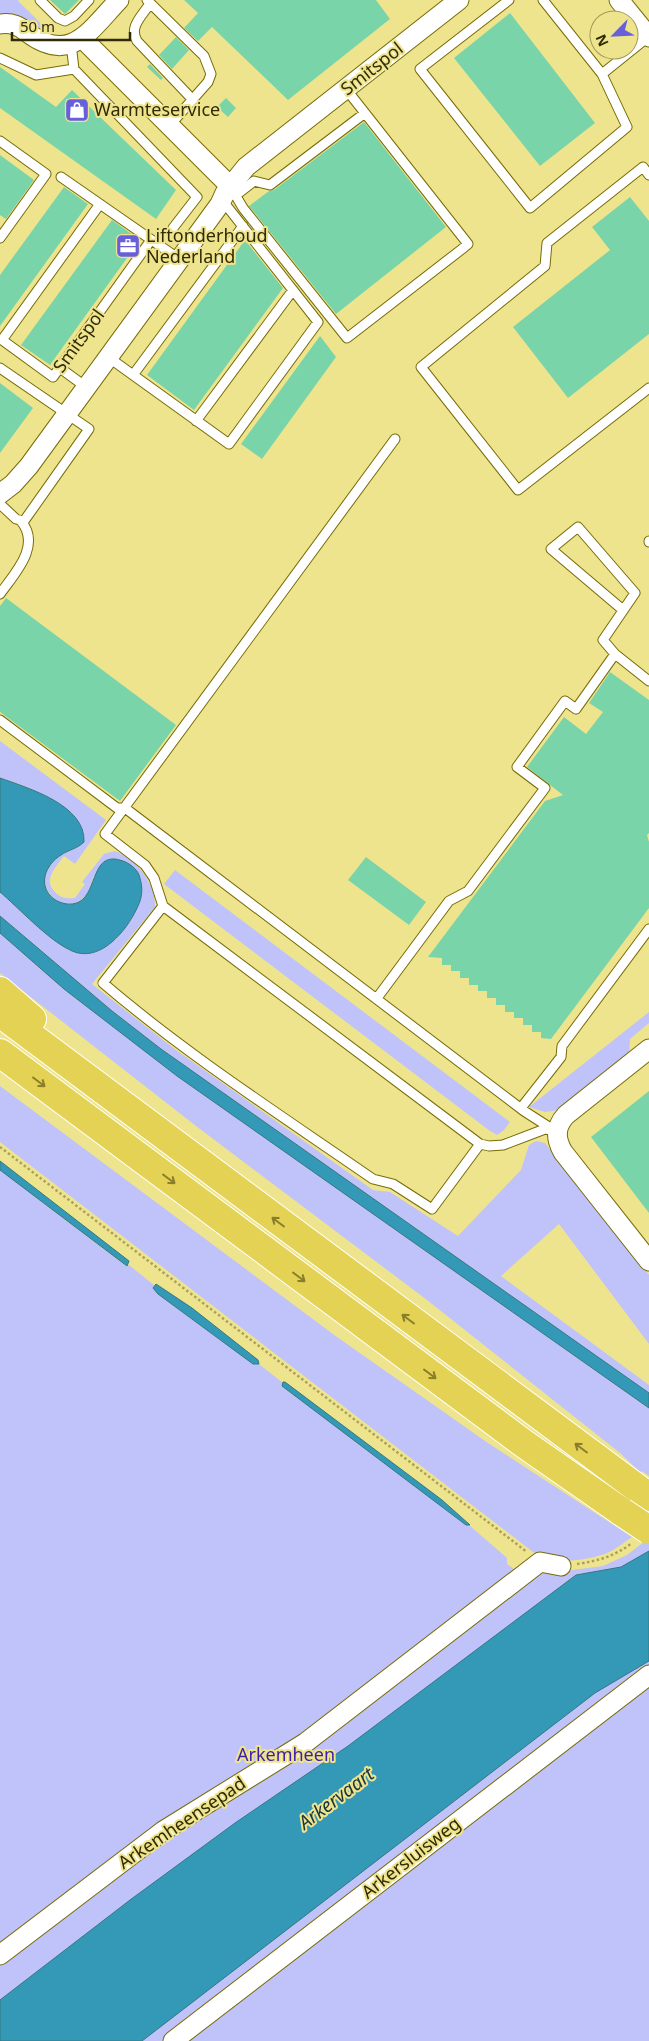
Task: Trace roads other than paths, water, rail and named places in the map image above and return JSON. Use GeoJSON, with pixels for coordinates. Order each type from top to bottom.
{"type":"FeatureCollection","features":[{"type":"Feature","properties":{"kind":"highway"},"geometry":{"type":"LineString","coordinates":[[0,991],[175,1144]]}},
{"type":"Feature","properties":{"kind":"highway"},"geometry":{"type":"LineString","coordinates":[[0,1013],[647,1496]]}},
{"type":"Feature","properties":{"kind":"highway"},"geometry":{"type":"LineString","coordinates":[[0,1053],[508,1431],[649,1530]]}},
{"type":"Feature","properties":{"kind":"street"},"geometry":{"type":"LineString","coordinates":[[0,24],[11,23],[46,45],[58,47],[76,41],[119,0]]}},
{"type":"Feature","properties":{"kind":"street","name":"Smitspol"},"geometry":{"type":"LineString","coordinates":[[0,494],[13,484],[24,471],[179,259],[229,194],[246,167],[459,0]]}},
{"type":"Feature","properties":{"kind":"street"},"geometry":{"type":"LineString","coordinates":[[619,0],[649,37]]}},
{"type":"Feature","properties":{"kind":"street"},"geometry":{"type":"LineString","coordinates":[[76,41],[170,126],[229,194]]}},
{"type":"Feature","properties":{"kind":"street"},"geometry":{"type":"LineString","coordinates":[[649,1049],[566,1114],[556,1131],[563,1152],[649,1261]]}},
{"type":"Feature","properties":{"kind":"street","name":"Arkemheensepad"},"geometry":{"type":"LineString","coordinates":[[0,1955],[163,1831],[305,1744],[540,1562],[561,1566]]}},
{"type":"Feature","properties":{"kind":"street","name":"Arkersluisweg"},"geometry":{"type":"LineString","coordinates":[[173,2041],[649,1675]]}},
{"type":"Feature","properties":{"kind":"lane"},"geometry":{"type":"LineString","coordinates":[[40,0],[58,18],[64,21],[74,16],[89,0]]}},
{"type":"Feature","properties":{"kind":"lane"},"geometry":{"type":"LineString","coordinates":[[509,0],[420,69],[530,208],[627,127],[602,74],[543,0]]}},
{"type":"Feature","properties":{"kind":"lane"},"geometry":{"type":"LineString","coordinates":[[170,126],[193,100],[208,82],[211,74],[204,56],[148,2],[135,24],[134,35],[193,100]]}},
{"type":"Feature","properties":{"kind":"lane"},"geometry":{"type":"LineString","coordinates":[[602,74],[649,37]]}},
{"type":"Feature","properties":{"kind":"lane"},"geometry":{"type":"LineString","coordinates":[[76,41],[74,70],[197,197],[173,228]]}},
{"type":"Feature","properties":{"kind":"lane"},"geometry":{"type":"LineString","coordinates":[[0,58],[36,75],[74,70]]}},
{"type":"Feature","properties":{"kind":"lane"},"geometry":{"type":"LineString","coordinates":[[346,89],[365,113],[468,244],[347,338],[243,208],[229,194],[254,181],[270,185],[365,113]]}},
{"type":"Feature","properties":{"kind":"lane"},"geometry":{"type":"LineString","coordinates":[[0,141],[46,174],[1,234]]}},
{"type":"Feature","properties":{"kind":"lane"},"geometry":{"type":"LineString","coordinates":[[649,175],[643,167],[547,243],[544,266],[421,367],[518,490],[649,388]]}},
{"type":"Feature","properties":{"kind":"lane"},"geometry":{"type":"LineString","coordinates":[[61,177],[179,259]]}},
{"type":"Feature","properties":{"kind":"lane","name":"Smitspol"},"geometry":{"type":"LineString","coordinates":[[108,357],[229,444],[318,322],[243,226],[229,194]]}},
{"type":"Feature","properties":{"kind":"lane","name":"Smitspol"},"geometry":{"type":"LineString","coordinates":[[100,204],[2,340],[53,378],[151,240]]}},
{"type":"Feature","properties":{"kind":"lane"},"geometry":{"type":"LineString","coordinates":[[133,375],[243,226]]}},
{"type":"Feature","properties":{"kind":"lane"},"geometry":{"type":"LineString","coordinates":[[196,421],[292,290]]}},
{"type":"Feature","properties":{"kind":"lane"},"geometry":{"type":"LineString","coordinates":[[0,368],[89,429],[28,516],[24,521],[21,521]]}},
{"type":"Feature","properties":{"kind":"lane"},"geometry":{"type":"LineString","coordinates":[[60,368],[86,388]]}},
{"type":"Feature","properties":{"kind":"lane"},"geometry":{"type":"LineString","coordinates":[[396,440],[105,834],[146,865],[154,878],[163,906],[480,1144],[504,1146],[545,1129],[556,1131]]}},
{"type":"Feature","properties":{"kind":"lane"},"geometry":{"type":"LineString","coordinates":[[0,504],[21,521],[28,536],[26,558],[0,594]]}},
{"type":"Feature","properties":{"kind":"lane"},"geometry":{"type":"LineString","coordinates":[[623,610],[551,549],[578,527],[635,593],[603,640],[615,654],[649,681]]}},
{"type":"Feature","properties":{"kind":"lane"},"geometry":{"type":"LineString","coordinates":[[377,998],[449,901],[468,891],[546,788],[517,767],[565,701],[576,709],[615,654]]}},
{"type":"Feature","properties":{"kind":"lane"},"geometry":{"type":"LineString","coordinates":[[0,720],[117,808],[125,808],[521,1108],[556,1131]]}},
{"type":"Feature","properties":{"kind":"lane"},"geometry":{"type":"LineString","coordinates":[[163,906],[103,983],[140,1015],[373,1179],[393,1184],[432,1209],[480,1144]]}},
{"type":"Feature","properties":{"kind":"lane"},"geometry":{"type":"LineString","coordinates":[[521,1108],[561,1057],[562,1046],[649,929]]}},
{"type":"Feature","properties":{"kind":"water"},"geometry":{"type":"Polygon","coordinates":[[[0,778],[39,793],[66,808],[76,818],[82,829],[84,842],[55,859],[47,870],[45,876],[46,888],[54,899],[66,904],[79,902],[85,897],[96,873],[105,861],[113,859],[123,861],[132,866],[138,873],[142,891],[136,911],[122,932],[103,948],[93,953],[82,954],[70,950],[52,939],[0,892],[0,778]]]}},
{"type":"Feature","properties":{"kind":"water"},"geometry":{"type":"Polygon","coordinates":[[[0,916],[112,1011],[161,1049],[649,1393],[649,1408],[177,1076],[64,989],[0,933],[0,916]]]}},
{"type":"Feature","properties":{"kind":"water"},"geometry":{"type":"Polygon","coordinates":[[[0,1161],[129,1261],[127,1266],[0,1170],[0,1161]]]}},
{"type":"Feature","properties":{"kind":"water"},"geometry":{"type":"Polygon","coordinates":[[[156,1284],[192,1308],[258,1360],[259,1364],[253,1364],[158,1294],[153,1288],[156,1284]]]}},
{"type":"Feature","properties":{"kind":"water"},"geometry":{"type":"Polygon","coordinates":[[[283,1382],[442,1500],[470,1525],[466,1525],[282,1386],[283,1382]]]}},
{"type":"Feature","properties":{"kind":"water","name":"Arkervaart"},"geometry":{"type":"Polygon","coordinates":[[[649,1551],[649,1661],[595,1693],[142,2041],[0,2041],[0,2000],[130,1900],[235,1823],[348,1746],[576,1575],[621,1567],[649,1551]]]}},
{"type":"Feature","properties":{"kind":"place","name":"Warmteservice"},"geometry":{"type":"Point","coordinates":[77,110]}},
{"type":"Feature","properties":{"kind":"place","name":"Liftonderhoud Nederland"},"geometry":{"type":"Point","coordinates":[128,246]}},
{"type":"Feature","properties":{"kind":"park label","name":"Arkemheen"},"geometry":{"type":"Point","coordinates":[286,1755]}}]}
